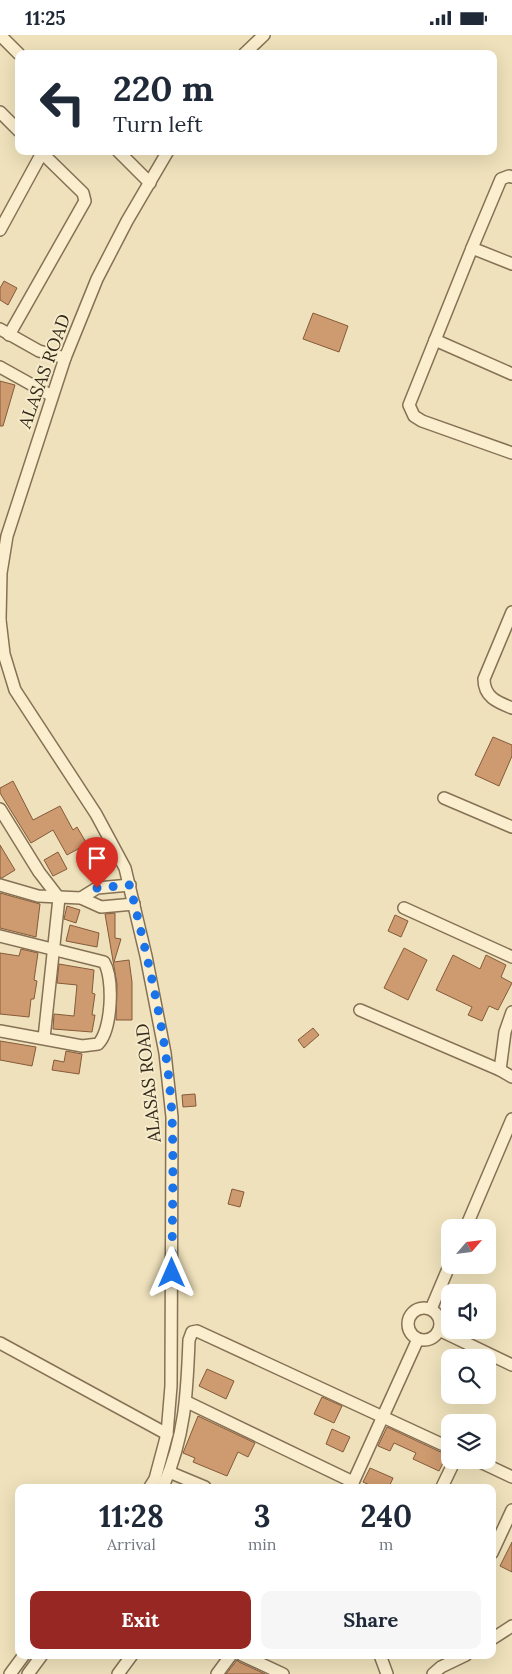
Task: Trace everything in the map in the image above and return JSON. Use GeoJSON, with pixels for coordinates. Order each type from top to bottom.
{"type":"FeatureCollection","features":[{"type":"Feature","properties":{"kind":"street"},"geometry":{"type":"LineString","coordinates":[[0,35],[15,50]]}},
{"type":"Feature","properties":{"kind":"street"},"geometry":{"type":"LineString","coordinates":[[248,50],[264,35]]}},
{"type":"Feature","properties":{"kind":"street"},"geometry":{"type":"LineString","coordinates":[[0,112],[15,127]]}},
{"type":"Feature","properties":{"kind":"street"},"geometry":{"type":"LineString","coordinates":[[0,229],[39,155]]}},
{"type":"Feature","properties":{"kind":"street"},"geometry":{"type":"LineString","coordinates":[[44,155],[82,193],[85,201],[4,332],[39,351],[65,358]]}},
{"type":"Feature","properties":{"kind":"street"},"geometry":{"type":"LineString","coordinates":[[122,155],[150,183]]}},
{"type":"Feature","properties":{"kind":"street","name":"ALASAS ROAD"},"geometry":{"type":"LineString","coordinates":[[152,1484],[155,1479],[167,1434],[171,1386],[172,1117],[164,1043],[125,868],[110,837],[15,690],[4,654],[0,619],[1,573],[7,535],[65,358],[97,279],[166,155]]}},
{"type":"Feature","properties":{"kind":"street"},"geometry":{"type":"LineString","coordinates":[[512,177],[509,176],[502,179],[409,405],[414,416],[512,453]]}},
{"type":"Feature","properties":{"kind":"street"},"geometry":{"type":"LineString","coordinates":[[472,248],[512,264]]}},
{"type":"Feature","properties":{"kind":"street"},"geometry":{"type":"LineString","coordinates":[[435,340],[512,374]]}},
{"type":"Feature","properties":{"kind":"street"},"geometry":{"type":"LineString","coordinates":[[0,367],[52,396]]}},
{"type":"Feature","properties":{"kind":"street"},"geometry":{"type":"LineString","coordinates":[[512,615],[484,679],[484,685],[490,697],[512,708]]}},
{"type":"Feature","properties":{"kind":"street"},"geometry":{"type":"LineString","coordinates":[[444,798],[512,827]]}},
{"type":"Feature","properties":{"kind":"street"},"geometry":{"type":"LineString","coordinates":[[0,809],[39,872],[59,898],[44,1038]]}},
{"type":"Feature","properties":{"kind":"street"},"geometry":{"type":"LineString","coordinates":[[0,885],[38,895],[59,898],[81,898],[101,907],[134,904]]}},
{"type":"Feature","properties":{"kind":"street"},"geometry":{"type":"LineString","coordinates":[[81,898],[97,888],[130,885]]}},
{"type":"Feature","properties":{"kind":"street"},"geometry":{"type":"LineString","coordinates":[[404,908],[512,957]]}},
{"type":"Feature","properties":{"kind":"street"},"geometry":{"type":"LineString","coordinates":[[0,936],[55,948],[104,962],[109,976],[108,1026],[104,1037],[98,1044],[82,1046],[0,1031]]}},
{"type":"Feature","properties":{"kind":"street"},"geometry":{"type":"LineString","coordinates":[[360,1010],[512,1077]]}},
{"type":"Feature","properties":{"kind":"street"},"geometry":{"type":"LineString","coordinates":[[500,1071],[505,1032],[512,1012]]}},
{"type":"Feature","properties":{"kind":"street"},"geometry":{"type":"LineString","coordinates":[[469,1219],[512,1119]]}},
{"type":"Feature","properties":{"kind":"street"},"geometry":{"type":"LineString","coordinates":[[431,1309],[446,1274]]}},
{"type":"Feature","properties":{"kind":"street"},"geometry":{"type":"LineString","coordinates":[[423,1307],[431,1309],[437,1314],[440,1322],[439,1330],[430,1339],[418,1339],[408,1328],[411,1314],[423,1307]]}},
{"type":"Feature","properties":{"kind":"street"},"geometry":{"type":"LineString","coordinates":[[439,1330],[512,1365]]}},
{"type":"Feature","properties":{"kind":"street"},"geometry":{"type":"LineString","coordinates":[[163,1484],[181,1435],[187,1402],[189,1340],[192,1332],[197,1331],[441,1443]]}},
{"type":"Feature","properties":{"kind":"street"},"geometry":{"type":"LineString","coordinates":[[352,1484],[418,1339]]}},
{"type":"Feature","properties":{"kind":"street"},"geometry":{"type":"LineString","coordinates":[[0,1343],[167,1434]]}},
{"type":"Feature","properties":{"kind":"street"},"geometry":{"type":"LineString","coordinates":[[187,1402],[350,1484]]}},
{"type":"Feature","properties":{"kind":"street"},"geometry":{"type":"LineString","coordinates":[[443,1484],[451,1469]]}},
{"type":"Feature","properties":{"kind":"street"},"geometry":{"type":"LineString","coordinates":[[495,1469],[512,1477]]}},
{"type":"Feature","properties":{"kind":"street"},"geometry":{"type":"LineString","coordinates":[[169,1472],[198,1484]]}},
{"type":"Feature","properties":{"kind":"street"},"geometry":{"type":"LineString","coordinates":[[496,1544],[512,1510]]}},
{"type":"Feature","properties":{"kind":"street"},"geometry":{"type":"LineString","coordinates":[[496,1636],[512,1626]]}},
{"type":"Feature","properties":{"kind":"street"},"geometry":{"type":"LineString","coordinates":[[10,1674],[21,1659]]}},
{"type":"Feature","properties":{"kind":"street"},"geometry":{"type":"LineString","coordinates":[[28,1674],[39,1659]]}},
{"type":"Feature","properties":{"kind":"street"},"geometry":{"type":"LineString","coordinates":[[118,1674],[129,1659]]}},
{"type":"Feature","properties":{"kind":"street"},"geometry":{"type":"LineString","coordinates":[[217,1674],[228,1659]]}},
{"type":"Feature","properties":{"kind":"street"},"geometry":{"type":"LineString","coordinates":[[254,1659],[284,1674]]}},
{"type":"Feature","properties":{"kind":"street"},"geometry":{"type":"LineString","coordinates":[[381,1659],[387,1674]]}},
{"type":"Feature","properties":{"kind":"street"},"geometry":{"type":"LineString","coordinates":[[437,1671],[444,1659]]}},
{"type":"Feature","properties":{"kind":"street"},"geometry":{"type":"LineString","coordinates":[[437,1671],[459,1659]]}},
{"type":"Feature","properties":{"kind":"building"},"geometry":{"type":"Polygon","coordinates":[[[4,281],[17,288],[8,305],[0,300],[0,288],[4,281]]]}},
{"type":"Feature","properties":{"kind":"building"},"geometry":{"type":"Polygon","coordinates":[[[313,313],[348,326],[339,352],[303,339],[313,313]]]}},
{"type":"Feature","properties":{"kind":"building"},"geometry":{"type":"Polygon","coordinates":[[[0,381],[15,385],[3,426],[0,426],[0,381]]]}},
{"type":"Feature","properties":{"kind":"building"},"geometry":{"type":"Polygon","coordinates":[[[493,737],[512,745],[512,756],[499,786],[475,775],[493,737]]]}},
{"type":"Feature","properties":{"kind":"building"},"geometry":{"type":"Polygon","coordinates":[[[13,781],[33,820],[60,806],[73,830],[77,827],[87,844],[67,855],[53,830],[31,843],[0,793],[0,788],[13,781]]]}},
{"type":"Feature","properties":{"kind":"building"},"geometry":{"type":"Polygon","coordinates":[[[0,845],[15,870],[2,878],[0,878],[0,845]]]}},
{"type":"Feature","properties":{"kind":"building"},"geometry":{"type":"Polygon","coordinates":[[[58,852],[67,869],[53,876],[44,860],[58,852]]]}},
{"type":"Feature","properties":{"kind":"building"},"geometry":{"type":"Polygon","coordinates":[[[0,893],[40,904],[36,937],[0,928],[0,893]]]}},
{"type":"Feature","properties":{"kind":"building"},"geometry":{"type":"Polygon","coordinates":[[[67,906],[80,910],[76,923],[64,919],[67,906]]]}},
{"type":"Feature","properties":{"kind":"building"},"geometry":{"type":"Polygon","coordinates":[[[115,913],[115,938],[121,939],[114,962],[129,960],[132,982],[132,1020],[116,1020],[117,984],[105,914],[115,913]]]}},
{"type":"Feature","properties":{"kind":"building"},"geometry":{"type":"Polygon","coordinates":[[[395,915],[408,921],[401,937],[388,931],[395,915]]]}},
{"type":"Feature","properties":{"kind":"building"},"geometry":{"type":"Polygon","coordinates":[[[70,925],[99,933],[97,947],[66,941],[70,925]]]}},
{"type":"Feature","properties":{"kind":"building"},"geometry":{"type":"Polygon","coordinates":[[[404,948],[427,960],[408,1000],[384,988],[404,948]]]}},
{"type":"Feature","properties":{"kind":"building"},"geometry":{"type":"Polygon","coordinates":[[[21,949],[38,953],[34,980],[37,981],[34,999],[31,999],[29,1017],[0,1014],[0,953],[19,956],[21,949]]]}},
{"type":"Feature","properties":{"kind":"building"},"geometry":{"type":"Polygon","coordinates":[[[453,955],[480,969],[486,955],[506,965],[501,977],[512,983],[498,1010],[489,1006],[482,1021],[468,1015],[472,1007],[436,990],[453,955]]]}},
{"type":"Feature","properties":{"kind":"building"},"geometry":{"type":"Polygon","coordinates":[[[59,964],[94,970],[92,993],[95,994],[92,1015],[95,1015],[92,1032],[53,1029],[54,1014],[74,1016],[77,985],[57,983],[59,964]]]}},
{"type":"Feature","properties":{"kind":"building"},"geometry":{"type":"Polygon","coordinates":[[[313,1028],[319,1035],[304,1048],[298,1040],[313,1028]]]}},
{"type":"Feature","properties":{"kind":"building"},"geometry":{"type":"Polygon","coordinates":[[[0,1041],[36,1047],[32,1066],[0,1060],[0,1041]]]}},
{"type":"Feature","properties":{"kind":"building"},"geometry":{"type":"Polygon","coordinates":[[[66,1051],[82,1054],[79,1074],[52,1070],[54,1060],[64,1062],[66,1051]]]}},
{"type":"Feature","properties":{"kind":"building"},"geometry":{"type":"Polygon","coordinates":[[[195,1094],[196,1106],[183,1107],[182,1095],[195,1094]]]}},
{"type":"Feature","properties":{"kind":"building"},"geometry":{"type":"Polygon","coordinates":[[[232,1189],[244,1192],[240,1207],[228,1204],[232,1189]]]}},
{"type":"Feature","properties":{"kind":"building"},"geometry":{"type":"Polygon","coordinates":[[[207,1369],[234,1381],[226,1399],[199,1386],[207,1369]]]}},
{"type":"Feature","properties":{"kind":"building"},"geometry":{"type":"Polygon","coordinates":[[[322,1397],[342,1406],[334,1423],[314,1414],[322,1397]]]}},
{"type":"Feature","properties":{"kind":"building"},"geometry":{"type":"Polygon","coordinates":[[[198,1416],[255,1443],[248,1457],[238,1452],[227,1476],[193,1462],[195,1458],[183,1453],[198,1416]]]}},
{"type":"Feature","properties":{"kind":"building"},"geometry":{"type":"Polygon","coordinates":[[[387,1427],[441,1452],[441,1467],[439,1471],[413,1459],[416,1453],[394,1443],[390,1451],[378,1446],[387,1427]]]}},
{"type":"Feature","properties":{"kind":"building"},"geometry":{"type":"Polygon","coordinates":[[[332,1429],[350,1437],[343,1452],[326,1444],[332,1429]]]}},
{"type":"Feature","properties":{"kind":"building"},"geometry":{"type":"Polygon","coordinates":[[[370,1468],[393,1478],[390,1484],[367,1484],[363,1482],[370,1468]]]}},
{"type":"Feature","properties":{"kind":"building"},"geometry":{"type":"Polygon","coordinates":[[[512,1542],[512,1572],[500,1566],[512,1542]]]}},
{"type":"Feature","properties":{"kind":"building"},"geometry":{"type":"Polygon","coordinates":[[[237,1660],[239,1662],[265,1674],[226,1674],[237,1660]]]}},
{"type":"Feature","properties":{"kind":"route"},"geometry":{"type":"LineString","coordinates":[[97,888],[130,885],[157,1005],[165,1053],[172,1117],[172,1273]]}}]}
